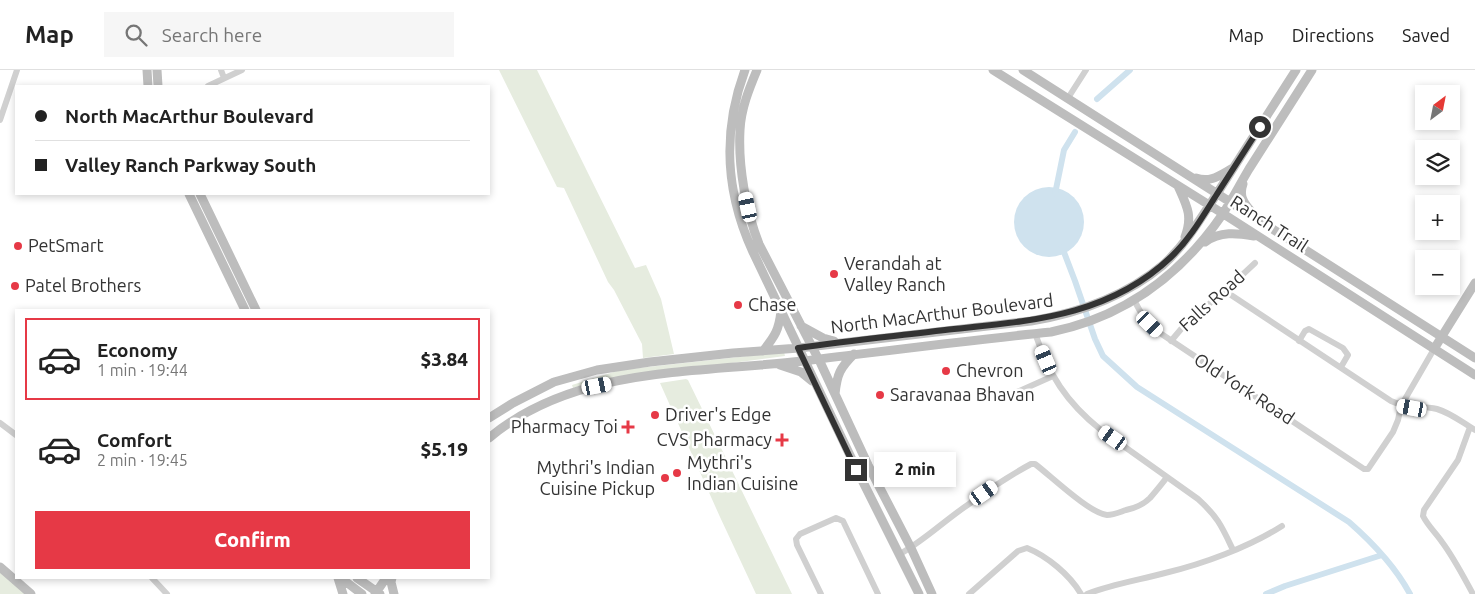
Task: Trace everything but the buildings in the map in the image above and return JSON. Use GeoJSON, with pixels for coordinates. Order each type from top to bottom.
{"type":"FeatureCollection","features":[{"type":"Feature","properties":{"kind":"main road"},"geometry":{"type":"LineString","coordinates":[[147,70],[148,85]]}},
{"type":"Feature","properties":{"kind":"main road"},"geometry":{"type":"LineString","coordinates":[[157,70],[158,85]]}},
{"type":"Feature","properties":{"kind":"main road"},"geometry":{"type":"LineString","coordinates":[[757,70],[745,100],[740,129],[743,186],[752,227],[932,594]]}},
{"type":"Feature","properties":{"kind":"main road","name":"Ranch Trail"},"geometry":{"type":"LineString","coordinates":[[994,70],[1475,375]]}},
{"type":"Feature","properties":{"kind":"main road","name":"Ranch Trail"},"geometry":{"type":"LineString","coordinates":[[1023,70],[1475,358]]}},
{"type":"Feature","properties":{"kind":"main road","name":"North MacArthur Boulevard"},"geometry":{"type":"LineString","coordinates":[[490,417],[554,382],[597,370],[635,364],[798,348],[1023,322],[1065,314],[1100,303],[1161,266],[1182,244],[1210,206],[1296,70]]}},
{"type":"Feature","properties":{"kind":"main road","name":"North MacArthur Boulevard"},"geometry":{"type":"LineString","coordinates":[[490,437],[515,419],[564,396],[597,386],[650,376],[804,361],[1036,333],[1068,328],[1106,316],[1134,300],[1164,279],[1191,253],[1222,214],[1312,70]]}},
{"type":"Feature","properties":{"kind":"main road"},"geometry":{"type":"LineString","coordinates":[[752,80],[744,73],[732,114],[729,141],[729,170],[738,209],[749,243],[856,470],[919,594]]}},
{"type":"Feature","properties":{"kind":"main road"},"geometry":{"type":"LineString","coordinates":[[1106,140],[1114,127]]}},
{"type":"Feature","properties":{"kind":"main road"},"geometry":{"type":"LineString","coordinates":[[1186,174],[1209,180],[1217,178],[1235,167]]}},
{"type":"Feature","properties":{"kind":"main road"},"geometry":{"type":"LineString","coordinates":[[1245,177],[1242,188],[1243,202],[1257,218]]}},
{"type":"Feature","properties":{"kind":"main road"},"geometry":{"type":"LineString","coordinates":[[1178,186],[1188,207],[1190,218],[1188,231],[1182,244]]}},
{"type":"Feature","properties":{"kind":"main road"},"geometry":{"type":"LineString","coordinates":[[189,195],[244,309]]}},
{"type":"Feature","properties":{"kind":"main road"},"geometry":{"type":"LineString","coordinates":[[200,195],[256,309]]}},
{"type":"Feature","properties":{"kind":"main road"},"geometry":{"type":"LineString","coordinates":[[738,209],[748,207]]}},
{"type":"Feature","properties":{"kind":"main road"},"geometry":{"type":"LineString","coordinates":[[1191,253],[1207,240],[1222,234],[1238,233],[1259,237]]}},
{"type":"Feature","properties":{"kind":"main road"},"geometry":{"type":"LineString","coordinates":[[1322,278],[1331,266]]}},
{"type":"Feature","properties":{"kind":"main road"},"geometry":{"type":"LineString","coordinates":[[1434,350],[1475,283]]}},
{"type":"Feature","properties":{"kind":"main road"},"geometry":{"type":"LineString","coordinates":[[763,351],[776,335],[781,310]]}},
{"type":"Feature","properties":{"kind":"main road"},"geometry":{"type":"LineString","coordinates":[[801,326],[823,338],[839,343]]}},
{"type":"Feature","properties":{"kind":"main road"},"geometry":{"type":"LineString","coordinates":[[947,330],[947,344]]}},
{"type":"Feature","properties":{"kind":"main road"},"geometry":{"type":"LineString","coordinates":[[835,394],[836,381],[841,369],[854,354]]}},
{"type":"Feature","properties":{"kind":"main road"},"geometry":{"type":"LineString","coordinates":[[775,364],[801,372],[816,384]]}},
{"type":"Feature","properties":{"kind":"main road"},"geometry":{"type":"LineString","coordinates":[[564,379],[564,396]]}},
{"type":"Feature","properties":{"kind":"main road"},"geometry":{"type":"LineString","coordinates":[[554,382],[564,396]]}},
{"type":"Feature","properties":{"kind":"main road"},"geometry":{"type":"LineString","coordinates":[[856,470],[868,465]]}},
{"type":"Feature","properties":{"kind":"main road"},"geometry":{"type":"LineString","coordinates":[[0,567],[31,594]]}},
{"type":"Feature","properties":{"kind":"main road"},"geometry":{"type":"LineString","coordinates":[[340,579],[343,594]]}},
{"type":"Feature","properties":{"kind":"main road"},"geometry":{"type":"LineString","coordinates":[[341,579],[360,593],[367,580],[378,593],[385,579]]}},
{"type":"Feature","properties":{"kind":"main road"},"geometry":{"type":"LineString","coordinates":[[392,579],[394,594]]}},
{"type":"Feature","properties":{"kind":"street"},"geometry":{"type":"LineString","coordinates":[[0,120],[17,70]]}},
{"type":"Feature","properties":{"kind":"street"},"geometry":{"type":"LineString","coordinates":[[221,70],[224,78]]}},
{"type":"Feature","properties":{"kind":"street"},"geometry":{"type":"LineString","coordinates":[[210,85],[242,70]]}},
{"type":"Feature","properties":{"kind":"street"},"geometry":{"type":"LineString","coordinates":[[1068,98],[1086,70]]}},
{"type":"Feature","properties":{"kind":"street","name":"Falls Road"},"geometry":{"type":"LineString","coordinates":[[1171,342],[1187,322],[1225,291],[1255,262]]}},
{"type":"Feature","properties":{"kind":"street"},"geometry":{"type":"LineString","coordinates":[[1225,291],[1382,396],[1400,406],[1412,408],[1424,406],[1438,409],[1448,413],[1472,429],[1458,460],[1424,510],[1423,516],[1451,556],[1473,594]]}},
{"type":"Feature","properties":{"kind":"street","name":"Old York Road"},"geometry":{"type":"LineString","coordinates":[[1134,300],[1140,312],[1150,324],[1171,342],[1364,468],[1368,469],[1393,432],[1398,420],[1400,406]]}},
{"type":"Feature","properties":{"kind":"street"},"geometry":{"type":"LineString","coordinates":[[1299,341],[1307,329],[1343,348],[1348,355],[1341,367]]}},
{"type":"Feature","properties":{"kind":"street"},"geometry":{"type":"LineString","coordinates":[[1036,333],[1053,376],[1067,398],[1086,418],[1208,508],[1219,521],[1233,550]]}},
{"type":"Feature","properties":{"kind":"street"},"geometry":{"type":"LineString","coordinates":[[1400,406],[1434,350]]}},
{"type":"Feature","properties":{"kind":"street"},"geometry":{"type":"LineString","coordinates":[[1017,392],[1053,376]]}},
{"type":"Feature","properties":{"kind":"street"},"geometry":{"type":"LineString","coordinates":[[0,423],[15,434]]}},
{"type":"Feature","properties":{"kind":"street"},"geometry":{"type":"LineString","coordinates":[[900,554],[923,541],[968,504],[1000,482],[1031,464],[1035,464],[1056,482],[1105,515],[1135,508],[1149,499],[1167,477]]}},
{"type":"Feature","properties":{"kind":"street"},"geometry":{"type":"LineString","coordinates":[[820,594],[796,539],[800,534],[839,518],[843,521],[878,594]]}},
{"type":"Feature","properties":{"kind":"street"},"geometry":{"type":"LineString","coordinates":[[1087,594],[1105,587],[1195,565],[1270,534],[1282,526]]}},
{"type":"Feature","properties":{"kind":"street"},"geometry":{"type":"LineString","coordinates":[[969,594],[1018,551],[1027,548],[1045,558],[1068,577],[1081,594]]}},
{"type":"Feature","properties":{"kind":"street"},"geometry":{"type":"LineString","coordinates":[[153,579],[167,594]]}},
{"type":"Feature","properties":{"kind":"shaded area"},"geometry":{"type":"Polygon","coordinates":[[[499,70],[537,70],[635,268],[646,265],[661,299],[674,354],[643,358],[642,344],[608,282],[564,188],[557,187],[499,70]]]}},
{"type":"Feature","properties":{"kind":"shaded area"},"geometry":{"type":"Polygon","coordinates":[[[784,352],[785,356],[596,381],[573,388],[572,385],[620,370],[784,352]]]}},
{"type":"Feature","properties":{"kind":"shaded area"},"geometry":{"type":"Polygon","coordinates":[[[686,379],[792,594],[756,594],[660,383],[686,379]]]}},
{"type":"Feature","properties":{"kind":"shaded area"},"geometry":{"type":"Polygon","coordinates":[[[0,572],[25,594],[0,594],[0,572]]]}},
{"type":"Feature","properties":{"kind":"water"},"geometry":{"type":"Polygon","coordinates":[[[1049,187],[1062,190],[1074,197],[1081,209],[1084,222],[1081,235],[1074,247],[1062,254],[1049,257],[1036,254],[1024,247],[1017,235],[1014,222],[1017,209],[1024,197],[1036,190],[1049,187]]]}},
{"type":"Feature","properties":{"kind":"waterway"},"geometry":{"type":"LineString","coordinates":[[1097,99],[1130,70]]}},
{"type":"Feature","properties":{"kind":"waterway"},"geometry":{"type":"LineString","coordinates":[[1055,194],[1064,150],[1075,132]]}},
{"type":"Feature","properties":{"kind":"waterway"},"geometry":{"type":"LineString","coordinates":[[1062,247],[1095,339],[1103,356],[1137,387],[1349,522],[1383,555],[1398,574],[1410,594]]}},
{"type":"Feature","properties":{"kind":"waterway"},"geometry":{"type":"LineString","coordinates":[[1266,594],[1285,586],[1382,555]]}},
{"type":"Feature","properties":{"kind":"place","name":"PetSmart"},"geometry":{"type":"Point","coordinates":[18,246]}},
{"type":"Feature","properties":{"kind":"place","name":"Verandah at Valley Ranch"},"geometry":{"type":"Point","coordinates":[834,274]}},
{"type":"Feature","properties":{"kind":"place","name":"Patel Brothers"},"geometry":{"type":"Point","coordinates":[15,286]}},
{"type":"Feature","properties":{"kind":"place","name":"Chase"},"geometry":{"type":"Point","coordinates":[738,305]}},
{"type":"Feature","properties":{"kind":"place","name":"Chevron"},"geometry":{"type":"Point","coordinates":[946,371]}},
{"type":"Feature","properties":{"kind":"place","name":"Saravanaa Bhavan"},"geometry":{"type":"Point","coordinates":[880,395]}},
{"type":"Feature","properties":{"kind":"place","name":"Driver's Edge"},"geometry":{"type":"Point","coordinates":[655,415]}},
{"type":"Feature","properties":{"kind":"place","name":"Pharmacy Toi"},"geometry":{"type":"Point","coordinates":[628,427]}},
{"type":"Feature","properties":{"kind":"place","name":"CVS Pharmacy"},"geometry":{"type":"Point","coordinates":[782,440]}},
{"type":"Feature","properties":{"kind":"place","name":"Mythri's Indian Cuisine"},"geometry":{"type":"Point","coordinates":[677,473]}},
{"type":"Feature","properties":{"kind":"place","name":"Mythri's Indian Cuisine Pickup"},"geometry":{"type":"Point","coordinates":[665,478]}},
{"type":"Feature","properties":{"kind":"route"},"geometry":{"type":"LineString","coordinates":[[856,470],[798,348],[1048,318],[1100,303],[1136,283],[1172,256],[1189,237],[1260,127]]}}]}
